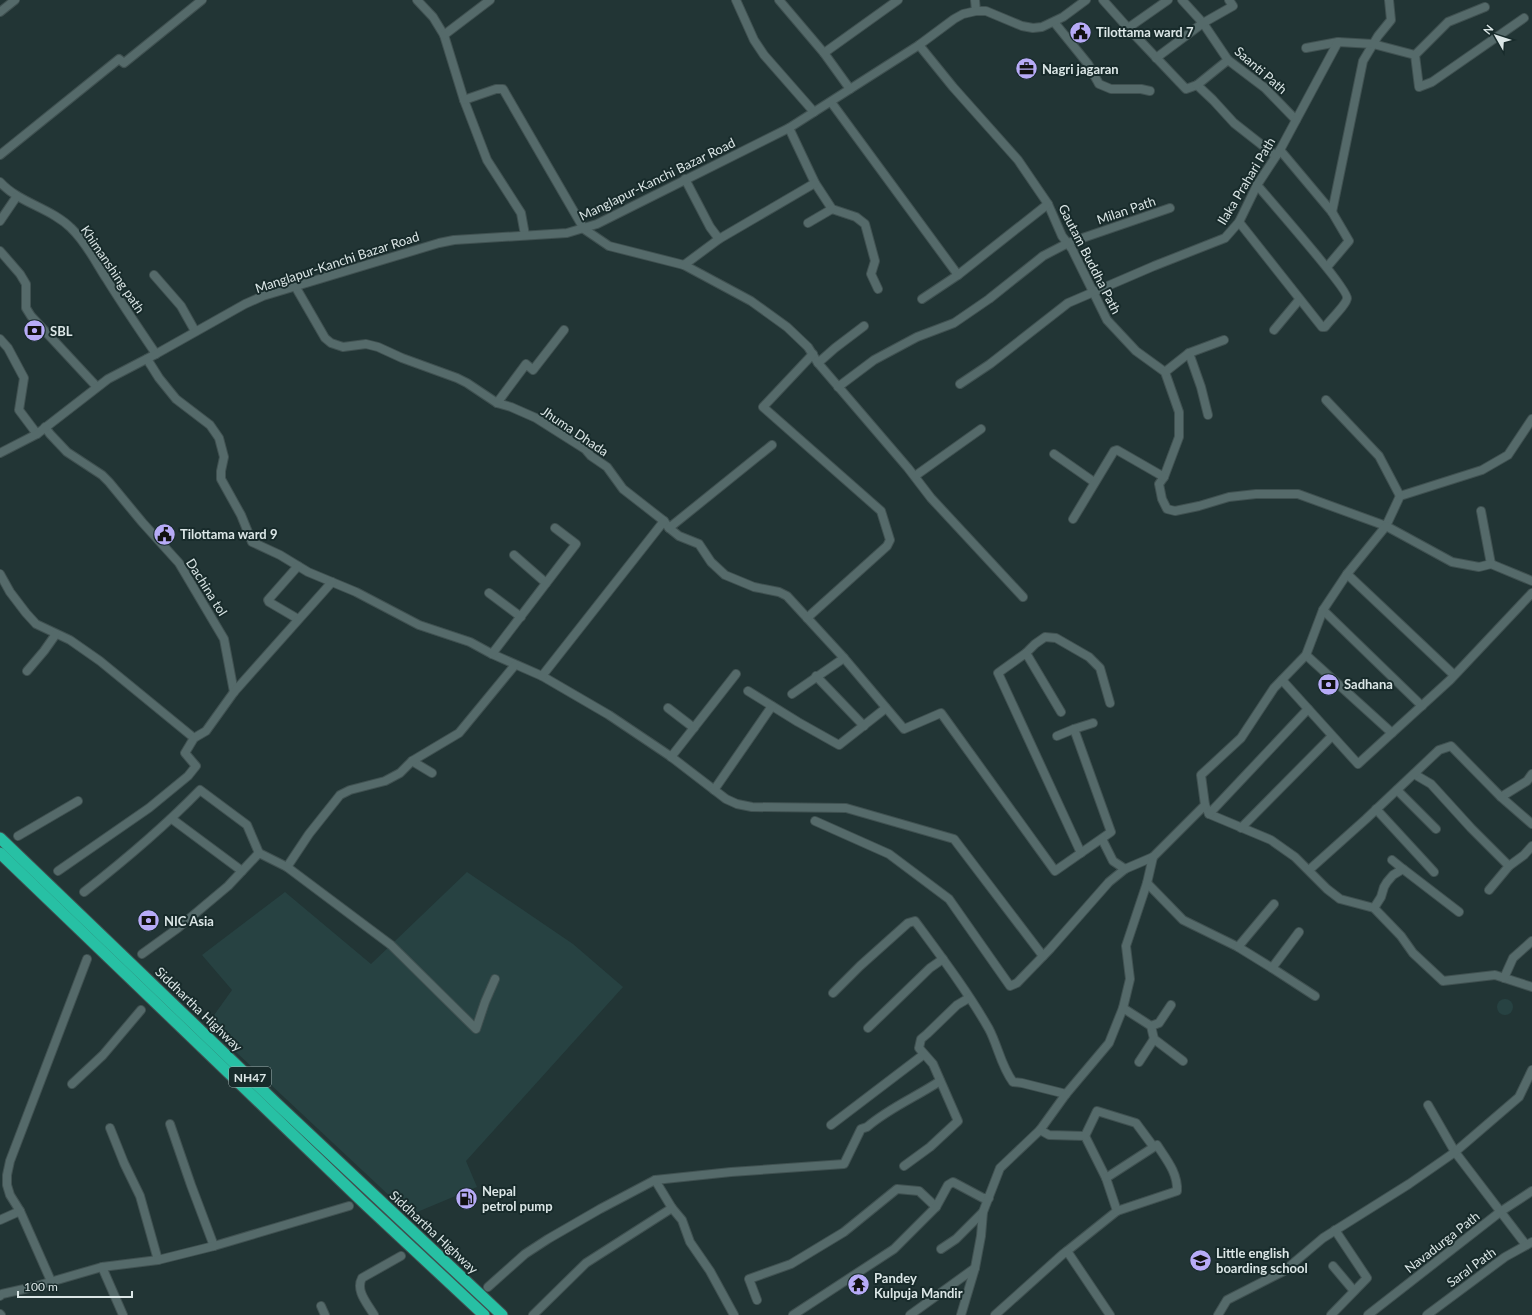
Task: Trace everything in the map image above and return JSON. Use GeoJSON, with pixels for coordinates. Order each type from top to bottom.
{"type":"FeatureCollection","features":[{"type":"Feature","properties":{"kind":"highway","name":"Siddhartha Highway"},"geometry":{"type":"LineString","coordinates":[[0,838],[299,1124],[502,1315]]}},
{"type":"Feature","properties":{"kind":"highway","name":"Siddhartha Highway"},"geometry":{"type":"LineString","coordinates":[[0,853],[364,1203],[484,1315]]}},
{"type":"Feature","properties":{"kind":"street"},"geometry":{"type":"LineString","coordinates":[[0,12],[15,0]]}},
{"type":"Feature","properties":{"kind":"street"},"geometry":{"type":"LineString","coordinates":[[0,155],[119,59],[124,63],[202,0]]}},
{"type":"Feature","properties":{"kind":"street"},"geometry":{"type":"LineString","coordinates":[[417,0],[433,17],[444,35],[464,100],[487,160],[521,213],[525,235]]}},
{"type":"Feature","properties":{"kind":"street"},"geometry":{"type":"LineString","coordinates":[[444,35],[490,0]]}},
{"type":"Feature","properties":{"kind":"street"},"geometry":{"type":"LineString","coordinates":[[736,0],[754,40],[764,55],[814,112]]}},
{"type":"Feature","properties":{"kind":"street"},"geometry":{"type":"LineString","coordinates":[[779,0],[824,53],[850,89]]}},
{"type":"Feature","properties":{"kind":"street"},"geometry":{"type":"LineString","coordinates":[[824,53],[898,0]]}},
{"type":"Feature","properties":{"kind":"street"},"geometry":{"type":"LineString","coordinates":[[975,0],[976,11]]}},
{"type":"Feature","properties":{"kind":"street","name":"Manglapur-Kanchi Bazar Road"},"geometry":{"type":"LineString","coordinates":[[0,453],[37,434],[108,379],[245,304],[263,296],[439,242],[568,233],[597,224],[789,128],[919,46],[954,19],[963,14],[976,11],[986,11],[1022,26],[1033,28],[1042,27],[1063,17],[1086,0]]}},
{"type":"Feature","properties":{"kind":"street"},"geometry":{"type":"LineString","coordinates":[[1103,0],[1186,89],[1197,85],[1228,60]]}},
{"type":"Feature","properties":{"kind":"street"},"geometry":{"type":"LineString","coordinates":[[1128,28],[1168,0]]}},
{"type":"Feature","properties":{"kind":"street","name":"Saanti Path"},"geometry":{"type":"LineString","coordinates":[[1182,0],[1203,22],[1228,60],[1265,88],[1296,120]]}},
{"type":"Feature","properties":{"kind":"street"},"geometry":{"type":"LineString","coordinates":[[1156,58],[1203,22],[1233,6],[1229,0]]}},
{"type":"Feature","properties":{"kind":"street"},"geometry":{"type":"LineString","coordinates":[[1332,212],[1363,61],[1378,36],[1391,20],[1389,0]]}},
{"type":"Feature","properties":{"kind":"street"},"geometry":{"type":"LineString","coordinates":[[1415,55],[1448,22],[1485,7]]}},
{"type":"Feature","properties":{"kind":"street"},"geometry":{"type":"LineString","coordinates":[[1415,55],[1419,87],[1432,82],[1524,18]]}},
{"type":"Feature","properties":{"kind":"street"},"geometry":{"type":"LineString","coordinates":[[1054,22],[1088,64],[1098,84],[1111,89],[1141,88],[1150,91]]}},
{"type":"Feature","properties":{"kind":"street"},"geometry":{"type":"LineString","coordinates":[[1306,48],[1338,42],[1373,44],[1415,55]]}},
{"type":"Feature","properties":{"kind":"street","name":"Ilaka Prahari Path"},"geometry":{"type":"LineString","coordinates":[[960,384],[990,364],[1068,303],[1154,266],[1225,238],[1239,222],[1257,185],[1278,153],[1338,42]]}},
{"type":"Feature","properties":{"kind":"street","name":"Gautam Buddha Path"},"geometry":{"type":"LineString","coordinates":[[919,46],[953,87],[1018,160],[1048,204],[1062,236],[1068,243],[1107,320],[1136,351],[1165,372]]}},
{"type":"Feature","properties":{"kind":"street"},"geometry":{"type":"LineString","coordinates":[[1197,85],[1234,123],[1278,153],[1332,212],[1349,240],[1327,268]]}},
{"type":"Feature","properties":{"kind":"street"},"geometry":{"type":"LineString","coordinates":[[464,100],[496,88],[503,89],[584,228],[609,246],[684,265],[761,307],[787,327],[808,347],[818,363],[931,498],[1023,598]]}},
{"type":"Feature","properties":{"kind":"street"},"geometry":{"type":"LineString","coordinates":[[831,102],[958,275]]}},
{"type":"Feature","properties":{"kind":"street"},"geometry":{"type":"LineString","coordinates":[[789,128],[815,183],[832,209],[856,217],[865,224],[876,262],[871,274],[878,289]]}},
{"type":"Feature","properties":{"kind":"street"},"geometry":{"type":"LineString","coordinates":[[685,179],[710,227],[719,239]]}},
{"type":"Feature","properties":{"kind":"street","name":"Khimanshing path"},"geometry":{"type":"LineString","coordinates":[[0,182],[17,196],[60,219],[76,233],[95,259],[127,312],[156,354]]}},
{"type":"Feature","properties":{"kind":"street"},"geometry":{"type":"LineString","coordinates":[[684,265],[719,239],[815,183]]}},
{"type":"Feature","properties":{"kind":"street"},"geometry":{"type":"LineString","coordinates":[[1239,222],[1299,300],[1322,327],[1324,327],[1346,301],[1346,294],[1327,268],[1257,185]]}},
{"type":"Feature","properties":{"kind":"street"},"geometry":{"type":"LineString","coordinates":[[0,221],[17,196]]}},
{"type":"Feature","properties":{"kind":"street"},"geometry":{"type":"LineString","coordinates":[[922,299],[958,275],[1048,204]]}},
{"type":"Feature","properties":{"kind":"street","name":"Milan Path"},"geometry":{"type":"LineString","coordinates":[[838,387],[874,360],[917,337],[954,323],[989,299],[1043,256],[1068,243],[1170,208]]}},
{"type":"Feature","properties":{"kind":"street"},"geometry":{"type":"LineString","coordinates":[[808,223],[832,209]]}},
{"type":"Feature","properties":{"kind":"street"},"geometry":{"type":"LineString","coordinates":[[0,251],[20,274],[26,284],[26,308],[31,316],[97,387]]}},
{"type":"Feature","properties":{"kind":"street"},"geometry":{"type":"LineString","coordinates":[[154,275],[181,306],[195,331]]}},
{"type":"Feature","properties":{"kind":"street","name":"Jhuma Dhada"},"geometry":{"type":"LineString","coordinates":[[295,286],[325,338],[331,343],[343,347],[366,344],[378,347],[467,383],[497,403],[511,407],[536,418],[586,449],[592,456],[607,467],[622,489],[667,525],[678,536],[699,544],[711,562],[725,575],[754,587],[779,592],[787,596],[844,658],[904,729],[941,713],[1055,871],[1081,853]]}},
{"type":"Feature","properties":{"kind":"street"},"geometry":{"type":"LineString","coordinates":[[1274,330],[1299,300]]}},
{"type":"Feature","properties":{"kind":"street"},"geometry":{"type":"LineString","coordinates":[[818,363],[864,326]]}},
{"type":"Feature","properties":{"kind":"street"},"geometry":{"type":"LineString","coordinates":[[497,403],[526,364],[533,370],[564,330]]}},
{"type":"Feature","properties":{"kind":"street"},"geometry":{"type":"LineString","coordinates":[[0,339],[8,348],[24,378],[19,410],[37,434]]}},
{"type":"Feature","properties":{"kind":"street"},"geometry":{"type":"LineString","coordinates":[[1224,340],[1189,353],[1165,372],[1179,412],[1179,437],[1164,477],[1159,484],[1162,499],[1167,509],[1175,511],[1229,497],[1256,494],[1298,494],[1386,526],[1452,562],[1479,567],[1491,564],[1532,581]]}},
{"type":"Feature","properties":{"kind":"street"},"geometry":{"type":"LineString","coordinates":[[1189,353],[1201,387],[1208,415]]}},
{"type":"Feature","properties":{"kind":"street"},"geometry":{"type":"LineString","coordinates":[[807,618],[887,546],[890,540],[881,511],[763,407],[813,354]]}},
{"type":"Feature","properties":{"kind":"street"},"geometry":{"type":"LineString","coordinates":[[147,359],[159,378],[176,399],[210,425],[219,438],[224,457],[221,470],[221,479],[241,515],[252,542],[419,625],[470,642],[515,665],[542,676],[609,715],[671,757],[726,799],[737,804],[752,807],[846,808],[954,839],[1043,956]]}},
{"type":"Feature","properties":{"kind":"street"},"geometry":{"type":"LineString","coordinates":[[1326,400],[1379,456],[1400,496]]}},
{"type":"Feature","properties":{"kind":"street"},"geometry":{"type":"LineString","coordinates":[[1532,419],[1508,455],[1482,470],[1400,496],[1386,526],[1347,574],[1323,610],[1306,655],[1274,688],[1241,738],[1201,775],[1205,805],[1208,814],[1271,840],[1295,857],[1327,889],[1340,899],[1374,908],[1401,936],[1413,953],[1443,981],[1483,975],[1495,975],[1532,987]]}},
{"type":"Feature","properties":{"kind":"street","name":"Dachina tol"},"geometry":{"type":"LineString","coordinates":[[45,427],[68,452],[99,473],[109,482],[179,563],[224,639],[234,692]]}},
{"type":"Feature","properties":{"kind":"street"},"geometry":{"type":"LineString","coordinates":[[914,476],[981,429]]}},
{"type":"Feature","properties":{"kind":"street"},"geometry":{"type":"LineString","coordinates":[[542,676],[667,525],[772,445]]}},
{"type":"Feature","properties":{"kind":"street"},"geometry":{"type":"LineString","coordinates":[[1073,519],[1112,452],[1117,450],[1164,477]]}},
{"type":"Feature","properties":{"kind":"street"},"geometry":{"type":"LineString","coordinates":[[1054,454],[1094,482]]}},
{"type":"Feature","properties":{"kind":"street"},"geometry":{"type":"LineString","coordinates":[[1481,511],[1491,564]]}},
{"type":"Feature","properties":{"kind":"street"},"geometry":{"type":"LineString","coordinates":[[492,654],[576,544],[555,528]]}},
{"type":"Feature","properties":{"kind":"street"},"geometry":{"type":"LineString","coordinates":[[514,555],[546,583]]}},
{"type":"Feature","properties":{"kind":"street"},"geometry":{"type":"LineString","coordinates":[[298,566],[268,600],[298,619]]}},
{"type":"Feature","properties":{"kind":"street"},"geometry":{"type":"LineString","coordinates":[[0,574],[10,592],[36,624],[70,640],[100,661],[194,738]]}},
{"type":"Feature","properties":{"kind":"street"},"geometry":{"type":"LineString","coordinates":[[1347,574],[1454,675]]}},
{"type":"Feature","properties":{"kind":"street"},"geometry":{"type":"LineString","coordinates":[[58,871],[149,808],[188,776],[196,766],[185,753],[194,738],[206,731],[234,692],[332,582]]}},
{"type":"Feature","properties":{"kind":"street"},"geometry":{"type":"LineString","coordinates":[[1282,680],[1358,764],[1454,675],[1532,592]]}},
{"type":"Feature","properties":{"kind":"street"},"geometry":{"type":"LineString","coordinates":[[490,593],[520,617]]}},
{"type":"Feature","properties":{"kind":"street"},"geometry":{"type":"LineString","coordinates":[[1323,610],[1422,706]]}},
{"type":"Feature","properties":{"kind":"street"},"geometry":{"type":"LineString","coordinates":[[28,671],[56,634]]}},
{"type":"Feature","properties":{"kind":"street"},"geometry":{"type":"LineString","coordinates":[[1074,729],[1111,832],[1081,853],[998,673],[1046,637],[1056,638],[1089,657],[1100,668],[1110,703]]}},
{"type":"Feature","properties":{"kind":"street"},"geometry":{"type":"LineString","coordinates":[[1026,653],[1061,712]]}},
{"type":"Feature","properties":{"kind":"street"},"geometry":{"type":"LineString","coordinates":[[1306,655],[1392,733]]}},
{"type":"Feature","properties":{"kind":"street"},"geometry":{"type":"LineString","coordinates":[[792,694],[844,658]]}},
{"type":"Feature","properties":{"kind":"street"},"geometry":{"type":"LineString","coordinates":[[287,867],[314,828],[340,795],[350,790],[384,781],[400,773],[412,761],[459,733],[515,665]]}},
{"type":"Feature","properties":{"kind":"street"},"geometry":{"type":"LineString","coordinates":[[671,757],[736,674]]}},
{"type":"Feature","properties":{"kind":"street"},"geometry":{"type":"LineString","coordinates":[[816,676],[864,726]]}},
{"type":"Feature","properties":{"kind":"street"},"geometry":{"type":"LineString","coordinates":[[748,691],[840,745],[886,708]]}},
{"type":"Feature","properties":{"kind":"street"},"geometry":{"type":"LineString","coordinates":[[714,790],[772,706]]}},
{"type":"Feature","properties":{"kind":"street"},"geometry":{"type":"LineString","coordinates":[[668,708],[694,728]]}},
{"type":"Feature","properties":{"kind":"street"},"geometry":{"type":"LineString","coordinates":[[1208,814],[1308,709]]}},
{"type":"Feature","properties":{"kind":"street"},"geometry":{"type":"LineString","coordinates":[[1057,736],[1093,723]]}},
{"type":"Feature","properties":{"kind":"street"},"geometry":{"type":"LineString","coordinates":[[1241,828],[1332,736]]}},
{"type":"Feature","properties":{"kind":"street"},"geometry":{"type":"LineString","coordinates":[[1309,870],[1439,750],[1451,746],[1501,797],[1532,824]]}},
{"type":"Feature","properties":{"kind":"street"},"geometry":{"type":"LineString","coordinates":[[412,761],[432,773]]}},
{"type":"Feature","properties":{"kind":"street"},"geometry":{"type":"LineString","coordinates":[[1414,774],[1431,784],[1471,828],[1509,866]]}},
{"type":"Feature","properties":{"kind":"street"},"geometry":{"type":"LineString","coordinates":[[1501,797],[1527,781],[1532,774]]}},
{"type":"Feature","properties":{"kind":"street"},"geometry":{"type":"LineString","coordinates":[[84,892],[127,858],[172,819],[200,790],[246,825],[259,853],[287,867],[391,944],[476,1029],[484,1002],[494,979]]}},
{"type":"Feature","properties":{"kind":"street"},"geometry":{"type":"LineString","coordinates":[[1396,790],[1436,829]]}},
{"type":"Feature","properties":{"kind":"street"},"geometry":{"type":"LineString","coordinates":[[18,836],[78,801]]}},
{"type":"Feature","properties":{"kind":"street"},"geometry":{"type":"LineString","coordinates":[[815,821],[889,854],[949,900],[1010,986],[1017,983],[1043,956],[1109,882],[1125,869],[1152,857],[1205,805]]}},
{"type":"Feature","properties":{"kind":"street"},"geometry":{"type":"LineString","coordinates":[[1376,809],[1434,872]]}},
{"type":"Feature","properties":{"kind":"street"},"geometry":{"type":"LineString","coordinates":[[172,819],[242,871]]}},
{"type":"Feature","properties":{"kind":"street"},"geometry":{"type":"LineString","coordinates":[[1102,839],[1114,861],[1125,869]]}},
{"type":"Feature","properties":{"kind":"street"},"geometry":{"type":"LineString","coordinates":[[1489,890],[1509,866],[1524,855],[1532,846]]}},
{"type":"Feature","properties":{"kind":"street"},"geometry":{"type":"LineString","coordinates":[[142,954],[178,928],[228,886],[259,853]]}},
{"type":"Feature","properties":{"kind":"street"},"geometry":{"type":"LineString","coordinates":[[961,1315],[975,1268],[981,1236],[983,1212],[1000,1168],[1040,1130],[1066,1094],[1109,1043],[1123,1008],[1130,979],[1126,946],[1147,883],[1152,857]]}},
{"type":"Feature","properties":{"kind":"street"},"geometry":{"type":"LineString","coordinates":[[1392,860],[1459,912]]}},
{"type":"Feature","properties":{"kind":"street"},"geometry":{"type":"LineString","coordinates":[[1374,908],[1381,897],[1384,887],[1393,875],[1403,869]]}},
{"type":"Feature","properties":{"kind":"street"},"geometry":{"type":"LineString","coordinates":[[1147,883],[1183,920],[1238,947],[1315,996]]}},
{"type":"Feature","properties":{"kind":"street"},"geometry":{"type":"LineString","coordinates":[[1238,947],[1274,904]]}},
{"type":"Feature","properties":{"kind":"street"},"geometry":{"type":"LineString","coordinates":[[833,993],[860,966],[908,923],[915,921],[943,959],[990,1030],[1012,1082],[1066,1094]]}},
{"type":"Feature","properties":{"kind":"street"},"geometry":{"type":"LineString","coordinates":[[1272,968],[1299,932]]}},
{"type":"Feature","properties":{"kind":"street"},"geometry":{"type":"LineString","coordinates":[[1504,978],[1513,958],[1532,941]]}},
{"type":"Feature","properties":{"kind":"street"},"geometry":{"type":"LineString","coordinates":[[51,1281],[20,1211],[10,1196],[4,1176],[88,959]]}},
{"type":"Feature","properties":{"kind":"street"},"geometry":{"type":"LineString","coordinates":[[868,1028],[930,968],[943,959]]}},
{"type":"Feature","properties":{"kind":"street"},"geometry":{"type":"LineString","coordinates":[[904,1166],[930,1147],[958,1121],[933,1064],[923,1055],[919,1048],[921,1038],[927,1034],[957,1004],[969,998]]}},
{"type":"Feature","properties":{"kind":"street"},"geometry":{"type":"LineString","coordinates":[[1151,1026],[1159,1023],[1171,1005]]}},
{"type":"Feature","properties":{"kind":"street"},"geometry":{"type":"LineString","coordinates":[[1123,1008],[1151,1026],[1154,1038],[1183,1061]]}},
{"type":"Feature","properties":{"kind":"street"},"geometry":{"type":"LineString","coordinates":[[72,1084],[102,1055],[141,1010]]}},
{"type":"Feature","properties":{"kind":"street"},"geometry":{"type":"LineString","coordinates":[[1139,1062],[1154,1038]]}},
{"type":"Feature","properties":{"kind":"street"},"geometry":{"type":"LineString","coordinates":[[831,1125],[923,1055]]}},
{"type":"Feature","properties":{"kind":"street"},"geometry":{"type":"LineString","coordinates":[[1218,1315],[1227,1300],[1284,1271],[1323,1238],[1409,1184],[1455,1152],[1520,1097],[1532,1070]]}},
{"type":"Feature","properties":{"kind":"street"},"geometry":{"type":"LineString","coordinates":[[488,1287],[525,1254],[548,1238],[655,1180],[731,1172],[844,1164],[861,1129],[867,1127],[900,1104],[922,1093],[940,1081]]}},
{"type":"Feature","properties":{"kind":"street"},"geometry":{"type":"LineString","coordinates":[[1428,1105],[1455,1152],[1500,1212],[1529,1243]]}},
{"type":"Feature","properties":{"kind":"street"},"geometry":{"type":"LineString","coordinates":[[1085,1136],[1097,1112],[1136,1123],[1153,1146]]}},
{"type":"Feature","properties":{"kind":"street"},"geometry":{"type":"LineString","coordinates":[[170,1124],[190,1185],[214,1246]]}},
{"type":"Feature","properties":{"kind":"street"},"geometry":{"type":"LineString","coordinates":[[110,1128],[140,1196],[158,1260]]}},
{"type":"Feature","properties":{"kind":"street"},"geometry":{"type":"LineString","coordinates":[[1040,1130],[1049,1135],[1085,1136]]}},
{"type":"Feature","properties":{"kind":"street"},"geometry":{"type":"LineString","coordinates":[[1085,1136],[1106,1178],[1117,1211]]}},
{"type":"Feature","properties":{"kind":"street"},"geometry":{"type":"LineString","coordinates":[[995,1315],[1067,1251],[1117,1211],[1177,1191],[1177,1184],[1171,1166],[1157,1145],[1153,1146],[1106,1178]]}},
{"type":"Feature","properties":{"kind":"street"},"geometry":{"type":"LineString","coordinates":[[655,1180],[672,1208],[682,1220],[690,1242],[710,1271],[734,1315]]}},
{"type":"Feature","properties":{"kind":"street"},"geometry":{"type":"LineString","coordinates":[[793,1315],[894,1249],[936,1207],[948,1185],[953,1182],[983,1198],[989,1198]]}},
{"type":"Feature","properties":{"kind":"street"},"geometry":{"type":"LineString","coordinates":[[756,1300],[749,1279],[791,1264],[844,1232],[896,1189],[919,1192],[936,1207]]}},
{"type":"Feature","properties":{"kind":"street","name":"Navadurga Path"},"geometry":{"type":"LineString","coordinates":[[1368,1315],[1500,1212],[1532,1191]]}},
{"type":"Feature","properties":{"kind":"street"},"geometry":{"type":"LineString","coordinates":[[0,1296],[2,1294],[33,1287],[102,1267],[158,1260],[214,1246],[349,1206]]}},
{"type":"Feature","properties":{"kind":"street"},"geometry":{"type":"LineString","coordinates":[[533,1315],[586,1263],[672,1208]]}},
{"type":"Feature","properties":{"kind":"street"},"geometry":{"type":"LineString","coordinates":[[0,1220],[20,1211]]}},
{"type":"Feature","properties":{"kind":"street"},"geometry":{"type":"LineString","coordinates":[[941,1248],[956,1238],[983,1212]]}},
{"type":"Feature","properties":{"kind":"street"},"geometry":{"type":"LineString","coordinates":[[1331,1315],[1367,1278],[1335,1230]]}},
{"type":"Feature","properties":{"kind":"street","name":"Saral Path"},"geometry":{"type":"LineString","coordinates":[[1427,1315],[1505,1256],[1529,1243]]}},
{"type":"Feature","properties":{"kind":"street"},"geometry":{"type":"LineString","coordinates":[[1067,1251],[1110,1315]]}},
{"type":"Feature","properties":{"kind":"street"},"geometry":{"type":"LineString","coordinates":[[374,1315],[359,1289],[359,1283],[362,1278],[401,1256]]}},
{"type":"Feature","properties":{"kind":"street"},"geometry":{"type":"LineString","coordinates":[[1333,1266],[1354,1291]]}},
{"type":"Feature","properties":{"kind":"street"},"geometry":{"type":"LineString","coordinates":[[102,1267],[123,1315]]}},
{"type":"Feature","properties":{"kind":"street"},"geometry":{"type":"LineString","coordinates":[[910,1315],[975,1268]]}},
{"type":"Feature","properties":{"kind":"street"},"geometry":{"type":"LineString","coordinates":[[320,1306],[325,1315]]}},
{"type":"Feature","properties":{"kind":"shaded area"},"geometry":{"type":"Polygon","coordinates":[[[467,872],[573,944],[623,987],[466,1161],[477,1187],[410,1215],[207,1025],[232,990],[202,955],[285,892],[371,964],[467,872]]]}},
{"type":"Feature","properties":{"kind":"shaded area"},"geometry":{"type":"Polygon","coordinates":[[[1505,999],[1511,1001],[1513,1007],[1511,1013],[1505,1015],[1499,1013],[1497,1007],[1499,1001],[1505,999]]]}},
{"type":"Feature","properties":{"kind":"place","name":"Tilottama ward 7"},"geometry":{"type":"Point","coordinates":[1080,32]}},
{"type":"Feature","properties":{"kind":"place","name":"Nagri jagaran"},"geometry":{"type":"Point","coordinates":[1026,69]}},
{"type":"Feature","properties":{"kind":"place","name":"SBL"},"geometry":{"type":"Point","coordinates":[34,331]}},
{"type":"Feature","properties":{"kind":"place","name":"Tilottama ward 9"},"geometry":{"type":"Point","coordinates":[165,534]}},
{"type":"Feature","properties":{"kind":"place","name":"Sadhana"},"geometry":{"type":"Point","coordinates":[1329,684]}},
{"type":"Feature","properties":{"kind":"place","name":"NIC Asia"},"geometry":{"type":"Point","coordinates":[149,921]}},
{"type":"Feature","properties":{"kind":"place","name":"Nepal petrol pump"},"geometry":{"type":"Point","coordinates":[466,1198]}},
{"type":"Feature","properties":{"kind":"place","name":"Little english boarding school"},"geometry":{"type":"Point","coordinates":[1201,1260]}},
{"type":"Feature","properties":{"kind":"place","name":"Pandey Kulpuja Mandir"},"geometry":{"type":"Point","coordinates":[858,1285]}}]}
